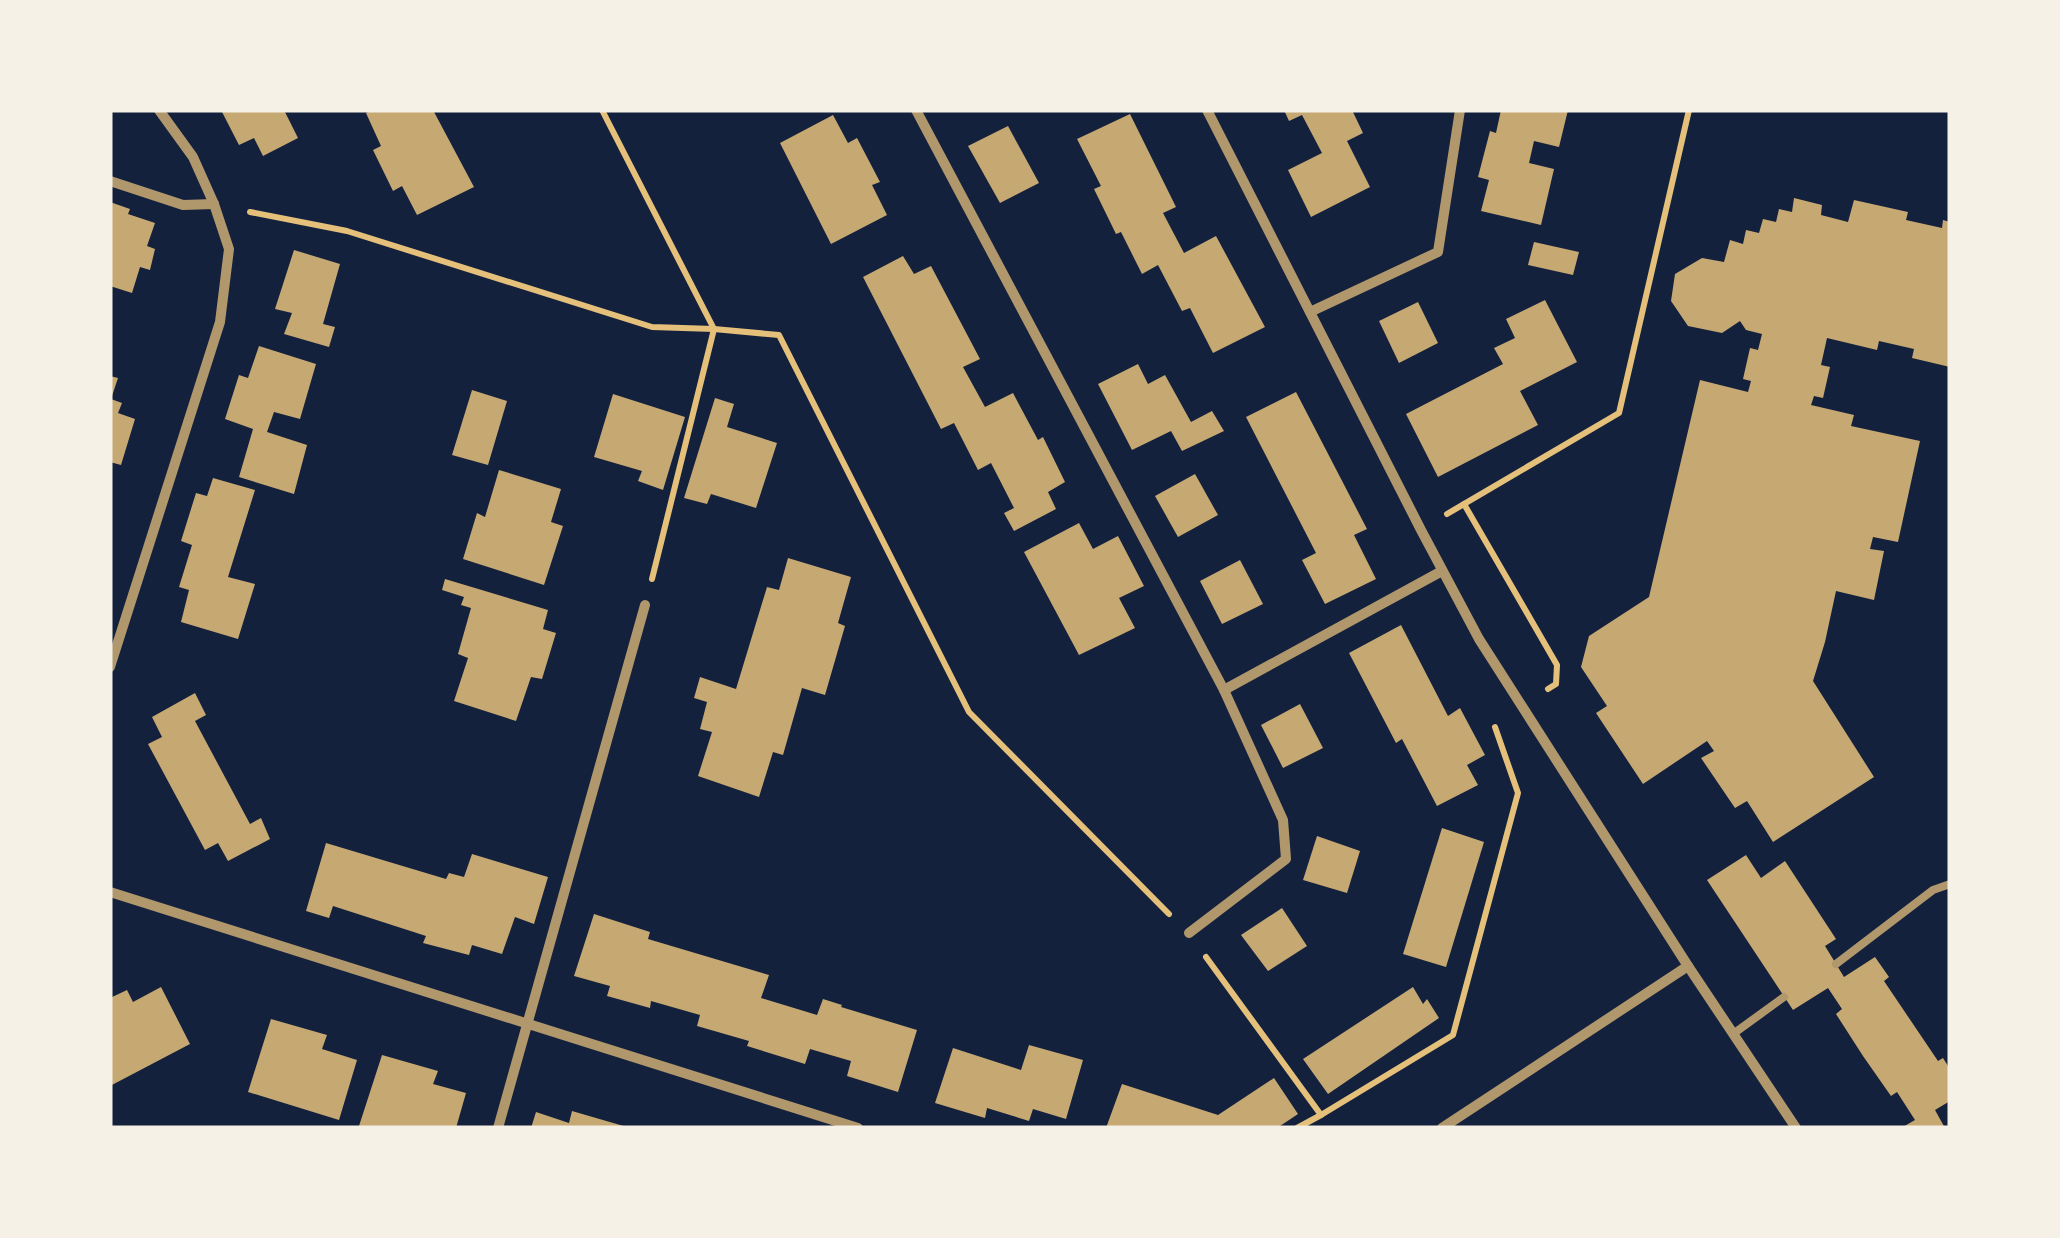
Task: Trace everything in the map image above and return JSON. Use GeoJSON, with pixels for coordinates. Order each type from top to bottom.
{"type":"FeatureCollection","features":[{"type":"Feature","properties":{"kind":"street"},"geometry":{"type":"LineString","coordinates":[[110,666],[220,322],[229,250],[193,157],[159,110]]}},
{"type":"Feature","properties":{"kind":"street"},"geometry":{"type":"LineString","coordinates":[[916,110],[1224,690],[1283,820],[1286,859],[1189,933]]}},
{"type":"Feature","properties":{"kind":"street"},"geometry":{"type":"LineString","coordinates":[[1208,110],[1479,639],[1796,1128]]}},
{"type":"Feature","properties":{"kind":"street"},"geometry":{"type":"LineString","coordinates":[[1310,312],[1438,252],[1460,110]]}},
{"type":"Feature","properties":{"kind":"street"},"geometry":{"type":"LineString","coordinates":[[110,181],[184,204],[214,204]]}},
{"type":"Feature","properties":{"kind":"street"},"geometry":{"type":"LineString","coordinates":[[1224,690],[1442,571]]}},
{"type":"Feature","properties":{"kind":"street"},"geometry":{"type":"LineString","coordinates":[[498,1128],[645,605]]}},
{"type":"Feature","properties":{"kind":"street"},"geometry":{"type":"LineString","coordinates":[[110,892],[858,1128]]}},
{"type":"Feature","properties":{"kind":"street"},"geometry":{"type":"LineString","coordinates":[[1442,1128],[1688,966]]}},
{"type":"Feature","properties":{"kind":"lane"},"geometry":{"type":"LineString","coordinates":[[1836,964],[1933,890],[1950,884]]}},
{"type":"Feature","properties":{"kind":"lane"},"geometry":{"type":"LineString","coordinates":[[1733,1034],[1784,997]]}},
{"type":"Feature","properties":{"kind":"path"},"geometry":{"type":"LineString","coordinates":[[602,110],[714,329],[645,605]]}},
{"type":"Feature","properties":{"kind":"path"},"geometry":{"type":"LineString","coordinates":[[1420,530],[1619,413],[1689,110]]}},
{"type":"Feature","properties":{"kind":"path"},"geometry":{"type":"LineString","coordinates":[[214,204],[347,231],[652,327],[780,335],[969,712],[1189,933],[1322,1115]]}},
{"type":"Feature","properties":{"kind":"path"},"geometry":{"type":"LineString","coordinates":[[1297,1128],[1453,1035],[1518,792],[1492,720],[1556,684],[1557,665],[1464,504]]}},
{"type":"Feature","properties":{"kind":"building"},"geometry":{"type":"Polygon","coordinates":[[[221,110],[284,110],[298,138],[263,156],[254,138],[239,145],[221,110]]]}},
{"type":"Feature","properties":{"kind":"building"},"geometry":{"type":"Polygon","coordinates":[[[433,110],[474,187],[417,215],[402,186],[393,191],[373,150],[381,146],[366,113],[433,110]]]}},
{"type":"Feature","properties":{"kind":"building"},"geometry":{"type":"Polygon","coordinates":[[[1284,110],[1352,110],[1363,133],[1347,141],[1370,187],[1311,217],[1288,170],[1322,153],[1302,115],[1289,121],[1284,110]]]}},
{"type":"Feature","properties":{"kind":"building"},"geometry":{"type":"Polygon","coordinates":[[[1501,110],[1568,110],[1559,147],[1534,141],[1529,163],[1554,169],[1541,225],[1481,211],[1489,180],[1478,177],[1490,131],[1496,133],[1501,110]]]}},
{"type":"Feature","properties":{"kind":"building"},"geometry":{"type":"Polygon","coordinates":[[[1130,114],[1176,207],[1163,213],[1184,253],[1216,236],[1265,327],[1213,353],[1190,308],[1182,311],[1158,265],[1142,274],[1094,189],[1101,186],[1077,139],[1130,114]]]}},
{"type":"Feature","properties":{"kind":"building"},"geometry":{"type":"Polygon","coordinates":[[[833,115],[848,143],[857,138],[880,182],[872,185],[887,215],[831,244],[780,143],[833,115]]]}},
{"type":"Feature","properties":{"kind":"building"},"geometry":{"type":"Polygon","coordinates":[[[1008,126],[1039,183],[1000,203],[968,146],[1008,126]]]}},
{"type":"Feature","properties":{"kind":"building"},"geometry":{"type":"Polygon","coordinates":[[[1794,198],[1822,205],[1821,215],[1848,222],[1854,200],[1908,212],[1906,220],[1942,228],[1943,220],[1950,222],[1950,367],[1912,358],[1914,349],[1879,341],[1877,350],[1827,338],[1821,365],[1830,367],[1823,398],[1814,396],[1811,405],[1854,415],[1851,426],[1920,441],[1898,542],[1873,537],[1870,549],[1884,551],[1874,600],[1836,591],[1813,681],[1874,777],[1773,842],[1747,801],[1735,808],[1701,758],[1714,751],[1707,741],[1643,784],[1596,713],[1607,706],[1581,667],[1589,636],[1649,597],[1700,380],[1748,392],[1751,381],[1743,379],[1750,348],[1758,350],[1762,334],[1746,330],[1740,321],[1722,333],[1688,326],[1671,301],[1675,274],[1702,258],[1724,262],[1730,240],[1743,244],[1746,230],[1759,233],[1763,219],[1776,222],[1779,209],[1792,212],[1794,198]]]}},
{"type":"Feature","properties":{"kind":"building"},"geometry":{"type":"Polygon","coordinates":[[[110,202],[130,209],[128,214],[155,223],[147,246],[155,249],[150,270],[140,267],[132,293],[110,286],[110,202]]]}},
{"type":"Feature","properties":{"kind":"building"},"geometry":{"type":"Polygon","coordinates":[[[1534,242],[1579,252],[1573,275],[1528,265],[1534,242]]]}},
{"type":"Feature","properties":{"kind":"building"},"geometry":{"type":"Polygon","coordinates":[[[294,250],[340,264],[323,324],[335,327],[329,347],[284,334],[292,313],[275,309],[294,250]]]}},
{"type":"Feature","properties":{"kind":"building"},"geometry":{"type":"Polygon","coordinates":[[[903,256],[914,274],[931,266],[980,359],[963,367],[985,407],[1013,393],[1038,440],[1043,437],[1065,482],[1048,492],[1056,509],[1014,531],[1004,513],[1014,508],[991,463],[978,470],[954,423],[941,429],[863,277],[903,256]]]}},
{"type":"Feature","properties":{"kind":"building"},"geometry":{"type":"Polygon","coordinates":[[[1545,300],[1577,362],[1520,391],[1538,425],[1438,477],[1406,414],[1503,364],[1494,348],[1515,338],[1506,319],[1545,300]]]}},
{"type":"Feature","properties":{"kind":"building"},"geometry":{"type":"Polygon","coordinates":[[[1418,302],[1438,343],[1399,363],[1379,321],[1418,302]]]}},
{"type":"Feature","properties":{"kind":"building"},"geometry":{"type":"Polygon","coordinates":[[[259,346],[316,364],[300,419],[274,412],[267,432],[307,445],[294,494],[239,477],[253,429],[225,419],[239,375],[248,378],[259,346]]]}},
{"type":"Feature","properties":{"kind":"building"},"geometry":{"type":"Polygon","coordinates":[[[1138,364],[1148,384],[1165,375],[1191,422],[1212,411],[1224,431],[1182,451],[1171,431],[1132,450],[1098,384],[1138,364]]]}},
{"type":"Feature","properties":{"kind":"building"},"geometry":{"type":"Polygon","coordinates":[[[110,376],[118,378],[111,399],[122,403],[118,413],[135,419],[121,465],[110,462],[110,376]]]}},
{"type":"Feature","properties":{"kind":"building"},"geometry":{"type":"Polygon","coordinates":[[[472,390],[507,401],[488,465],[452,455],[472,390]]]}},
{"type":"Feature","properties":{"kind":"building"},"geometry":{"type":"Polygon","coordinates":[[[1296,392],[1367,529],[1354,535],[1376,579],[1325,604],[1302,560],[1316,553],[1246,417],[1296,392]]]}},
{"type":"Feature","properties":{"kind":"building"},"geometry":{"type":"Polygon","coordinates":[[[613,394],[685,417],[663,490],[638,481],[642,471],[594,457],[613,394]]]}},
{"type":"Feature","properties":{"kind":"building"},"geometry":{"type":"Polygon","coordinates":[[[715,398],[734,404],[727,427],[777,443],[756,508],[711,494],[707,504],[684,498],[715,398]]]}},
{"type":"Feature","properties":{"kind":"building"},"geometry":{"type":"Polygon","coordinates":[[[499,470],[561,489],[551,522],[563,526],[544,585],[463,559],[477,513],[485,517],[499,470]]]}},
{"type":"Feature","properties":{"kind":"building"},"geometry":{"type":"Polygon","coordinates":[[[1195,474],[1218,515],[1178,537],[1155,496],[1195,474]]]}},
{"type":"Feature","properties":{"kind":"building"},"geometry":{"type":"Polygon","coordinates":[[[213,478],[255,490],[228,577],[255,584],[238,639],[181,622],[189,590],[179,587],[192,545],[181,541],[196,493],[207,496],[213,478]]]}},
{"type":"Feature","properties":{"kind":"building"},"geometry":{"type":"Polygon","coordinates":[[[1079,523],[1093,549],[1118,536],[1144,586],[1119,598],[1135,628],[1079,655],[1024,552],[1079,523]]]}},
{"type":"Feature","properties":{"kind":"building"},"geometry":{"type":"Polygon","coordinates":[[[788,558],[851,577],[838,623],[845,626],[825,695],[802,688],[783,755],[773,752],[759,797],[698,776],[712,732],[700,729],[707,702],[694,698],[700,677],[736,689],[767,587],[779,590],[788,558]]]}},
{"type":"Feature","properties":{"kind":"building"},"geometry":{"type":"Polygon","coordinates":[[[1240,560],[1263,604],[1222,624],[1200,581],[1240,560]]]}},
{"type":"Feature","properties":{"kind":"building"},"geometry":{"type":"Polygon","coordinates":[[[445,579],[548,610],[543,629],[556,633],[542,679],[531,677],[516,721],[454,701],[468,658],[458,654],[471,608],[461,605],[464,597],[442,590],[445,579]]]}},
{"type":"Feature","properties":{"kind":"building"},"geometry":{"type":"Polygon","coordinates":[[[1401,625],[1448,716],[1460,708],[1485,755],[1467,765],[1478,785],[1437,806],[1402,739],[1396,743],[1349,653],[1401,625]]]}},
{"type":"Feature","properties":{"kind":"building"},"geometry":{"type":"Polygon","coordinates":[[[195,693],[206,715],[195,721],[250,824],[261,818],[270,839],[228,861],[218,843],[205,850],[148,744],[162,737],[152,717],[195,693]]]}},
{"type":"Feature","properties":{"kind":"building"},"geometry":{"type":"Polygon","coordinates":[[[1300,704],[1323,748],[1283,768],[1261,725],[1300,704]]]}},
{"type":"Feature","properties":{"kind":"building"},"geometry":{"type":"Polygon","coordinates":[[[1442,828],[1484,842],[1446,967],[1403,954],[1442,828]]]}},
{"type":"Feature","properties":{"kind":"building"},"geometry":{"type":"Polygon","coordinates":[[[1317,836],[1360,851],[1347,893],[1303,880],[1317,836]]]}},
{"type":"Feature","properties":{"kind":"building"},"geometry":{"type":"Polygon","coordinates":[[[326,843],[446,879],[449,873],[464,877],[472,854],[548,877],[534,924],[515,917],[502,954],[472,945],[469,955],[423,943],[426,936],[333,906],[329,918],[306,911],[326,843]]]}},
{"type":"Feature","properties":{"kind":"building"},"geometry":{"type":"Polygon","coordinates":[[[1746,855],[1761,878],[1785,861],[1836,939],[1825,946],[1844,977],[1875,957],[1889,977],[1884,981],[1938,1061],[1943,1058],[1950,1069],[1950,1101],[1935,1110],[1945,1128],[1901,1128],[1915,1120],[1897,1092],[1891,1096],[1863,1056],[1836,1014],[1842,1009],[1828,988],[1793,1010],[1707,880],[1746,855]]]}},
{"type":"Feature","properties":{"kind":"building"},"geometry":{"type":"Polygon","coordinates":[[[1282,908],[1307,946],[1268,971],[1241,935],[1282,908]]]}},
{"type":"Feature","properties":{"kind":"building"},"geometry":{"type":"Polygon","coordinates":[[[594,914],[650,932],[648,939],[769,975],[761,998],[817,1015],[823,999],[917,1030],[898,1092],[847,1076],[851,1061],[810,1049],[805,1064],[747,1046],[749,1041],[697,1026],[700,1015],[651,1001],[650,1008],[607,996],[610,986],[574,976],[594,914]]]}},
{"type":"Feature","properties":{"kind":"building"},"geometry":{"type":"Polygon","coordinates":[[[161,987],[190,1044],[110,1086],[110,998],[127,990],[133,1002],[161,987]]]}},
{"type":"Feature","properties":{"kind":"building"},"geometry":{"type":"Polygon","coordinates":[[[1413,987],[1423,1004],[1427,999],[1439,1018],[1328,1094],[1303,1059],[1413,987]]]}},
{"type":"Feature","properties":{"kind":"building"},"geometry":{"type":"Polygon","coordinates":[[[271,1019],[327,1035],[322,1049],[357,1060],[339,1120],[248,1092],[271,1019]]]}},
{"type":"Feature","properties":{"kind":"building"},"geometry":{"type":"Polygon","coordinates":[[[1029,1045],[1083,1060],[1066,1119],[1033,1109],[1029,1121],[987,1108],[985,1118],[935,1103],[953,1048],[1021,1070],[1029,1045]]]}},
{"type":"Feature","properties":{"kind":"building"},"geometry":{"type":"Polygon","coordinates":[[[382,1055],[438,1071],[433,1084],[466,1093],[456,1128],[359,1126],[382,1055]]]}},
{"type":"Feature","properties":{"kind":"building"},"geometry":{"type":"Polygon","coordinates":[[[1274,1078],[1298,1114],[1277,1128],[1106,1128],[1122,1084],[1218,1115],[1274,1078]]]}},
{"type":"Feature","properties":{"kind":"building"},"geometry":{"type":"Polygon","coordinates":[[[572,1111],[627,1128],[531,1128],[536,1112],[569,1123],[572,1111]]]}}]}
